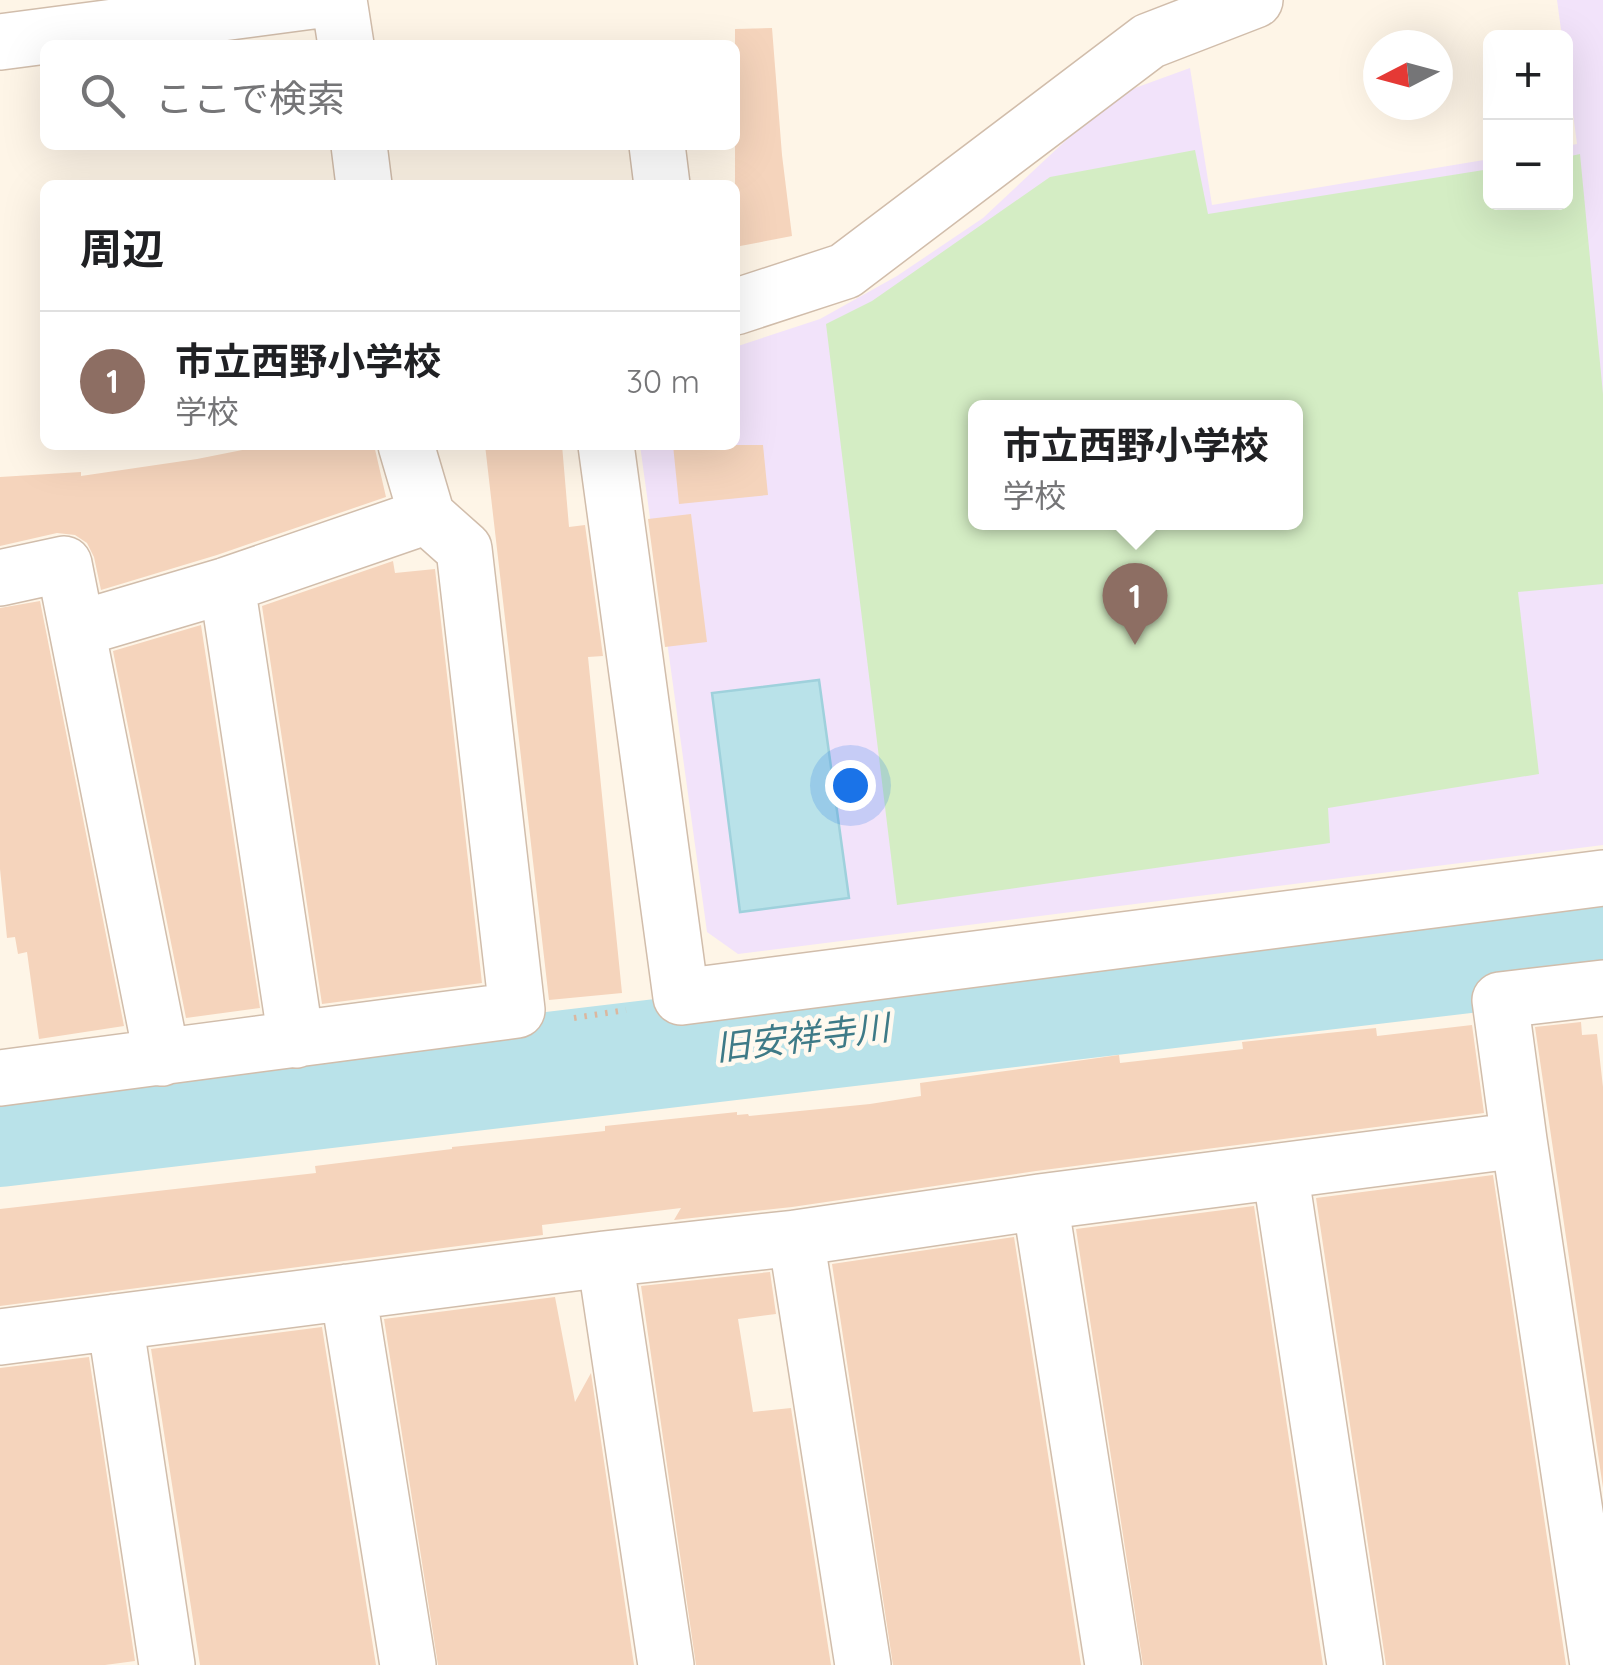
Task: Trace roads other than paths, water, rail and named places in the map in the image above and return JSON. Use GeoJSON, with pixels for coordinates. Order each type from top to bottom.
{"type":"FeatureCollection","features":[{"type":"Feature","properties":{"kind":"street"},"geometry":{"type":"LineString","coordinates":[[18,27],[320,0]]}},
{"type":"Feature","properties":{"kind":"street"},"geometry":{"type":"LineString","coordinates":[[340,0],[345,40]]}},
{"type":"Feature","properties":{"kind":"street"},"geometry":{"type":"LineString","coordinates":[[740,305],[844,271],[1149,41],[1255,0]]}},
{"type":"Feature","properties":{"kind":"street"},"geometry":{"type":"LineString","coordinates":[[360,150],[363,180]]}},
{"type":"Feature","properties":{"kind":"street"},"geometry":{"type":"LineString","coordinates":[[658,150],[662,180]]}},
{"type":"Feature","properties":{"kind":"street"},"geometry":{"type":"LineString","coordinates":[[0,1078],[517,1010],[464,549],[427,516],[407,450]]}},
{"type":"Feature","properties":{"kind":"street"},"geometry":{"type":"LineString","coordinates":[[607,450],[681,997],[1603,878]]}},
{"type":"Feature","properties":{"kind":"street"},"geometry":{"type":"LineString","coordinates":[[78,629],[228,586],[427,516]]}},
{"type":"Feature","properties":{"kind":"street"},"geometry":{"type":"LineString","coordinates":[[0,578],[64,564],[162,1058]]}},
{"type":"Feature","properties":{"kind":"street"},"geometry":{"type":"LineString","coordinates":[[228,586],[296,1040]]}},
{"type":"Feature","properties":{"kind":"street"},"geometry":{"type":"LineString","coordinates":[[1598,1665],[1500,1000],[1603,988]]}},
{"type":"Feature","properties":{"kind":"street"},"geometry":{"type":"LineString","coordinates":[[0,1337],[796,1238],[1519,1140]]}},
{"type":"Feature","properties":{"kind":"street"},"geometry":{"type":"LineString","coordinates":[[1280,1171],[1354,1665]]}},
{"type":"Feature","properties":{"kind":"street"},"geometry":{"type":"LineString","coordinates":[[1040,1202],[1113,1665]]}},
{"type":"Feature","properties":{"kind":"street"},"geometry":{"type":"LineString","coordinates":[[796,1238],[863,1665]]}},
{"type":"Feature","properties":{"kind":"street"},"geometry":{"type":"LineString","coordinates":[[606,1259],[666,1665]]}},
{"type":"Feature","properties":{"kind":"street"},"geometry":{"type":"LineString","coordinates":[[348,1292],[408,1665]]}},
{"type":"Feature","properties":{"kind":"street"},"geometry":{"type":"LineString","coordinates":[[115,1322],[167,1665]]}},
{"type":"Feature","properties":{"kind":"water"},"geometry":{"type":"Polygon","coordinates":[[[819,680],[849,898],[740,912],[712,693],[819,680]]]}},
{"type":"Feature","properties":{"kind":"waterway","name":"旧安祥寺川"},"geometry":{"type":"LineString","coordinates":[[0,1132],[1603,942]]}},
{"type":"Feature","properties":{"kind":"place","name":"市立西野小学校"},"geometry":{"type":"Point","coordinates":[1135,645]}}]}
